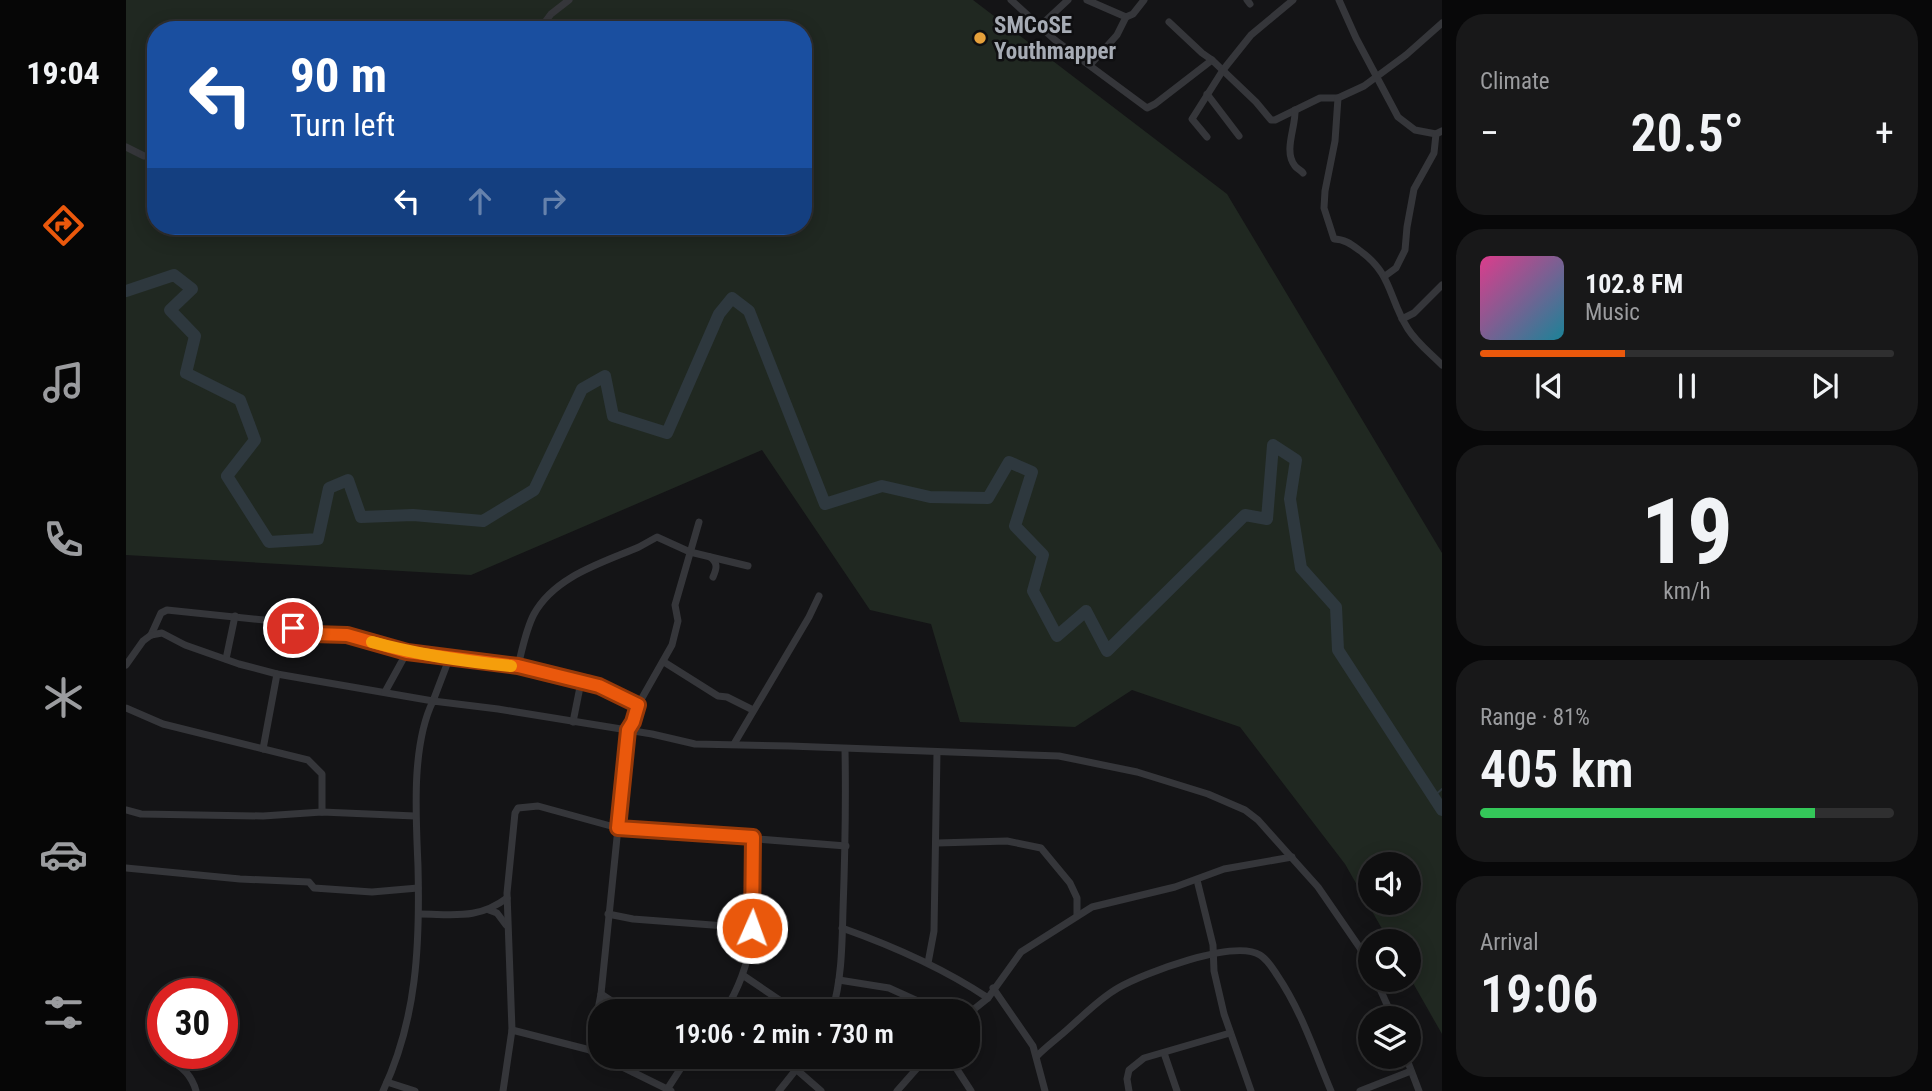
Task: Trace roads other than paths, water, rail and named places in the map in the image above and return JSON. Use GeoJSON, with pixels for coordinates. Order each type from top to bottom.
{"type":"FeatureCollection","features":[{"type":"Feature","properties":{"kind":"street"},"geometry":{"type":"LineString","coordinates":[[546,21],[569,0]]}},
{"type":"Feature","properties":{"kind":"street"},"geometry":{"type":"LineString","coordinates":[[1011,0],[1055,40],[1147,108],[1212,60]]}},
{"type":"Feature","properties":{"kind":"street"},"geometry":{"type":"LineString","coordinates":[[1041,25],[1068,0]]}},
{"type":"Feature","properties":{"kind":"street"},"geometry":{"type":"LineString","coordinates":[[1087,0],[1126,17],[1133,15],[1144,0]]}},
{"type":"Feature","properties":{"kind":"street"},"geometry":{"type":"LineString","coordinates":[[1207,137],[1192,119],[1223,70],[1251,35],[1293,0]]}},
{"type":"Feature","properties":{"kind":"street"},"geometry":{"type":"LineString","coordinates":[[1339,0],[1384,94],[1404,122],[1415,130],[1439,132],[1434,153],[1414,189],[1405,250],[1396,268],[1385,276]]}},
{"type":"Feature","properties":{"kind":"street"},"geometry":{"type":"LineString","coordinates":[[1090,65],[1117,35],[1126,17]]}},
{"type":"Feature","properties":{"kind":"street"},"geometry":{"type":"LineString","coordinates":[[1169,22],[1223,70],[1271,120],[1276,120],[1320,97],[1338,98],[1356,91],[1378,77],[1442,23]]}},
{"type":"Feature","properties":{"kind":"street"},"geometry":{"type":"LineString","coordinates":[[1208,94],[1239,136]]}},
{"type":"Feature","properties":{"kind":"street"},"geometry":{"type":"LineString","coordinates":[[1338,98],[1335,141],[1324,208],[1335,239],[1361,250],[1376,264],[1385,276],[1402,319],[1422,347],[1442,365]]}},
{"type":"Feature","properties":{"kind":"street"},"geometry":{"type":"LineString","coordinates":[[1295,110],[1296,123],[1290,150],[1294,166],[1303,173]]}},
{"type":"Feature","properties":{"kind":"street"},"geometry":{"type":"LineString","coordinates":[[126,146],[147,156]]}},
{"type":"Feature","properties":{"kind":"street"},"geometry":{"type":"LineString","coordinates":[[1402,319],[1414,313],[1442,285]]}},
{"type":"Feature","properties":{"kind":"street"},"geometry":{"type":"LineString","coordinates":[[600,999],[628,730],[638,705],[672,645],[678,621],[675,617],[675,605],[699,522]]}},
{"type":"Feature","properties":{"kind":"street"},"geometry":{"type":"LineString","coordinates":[[518,666],[533,616],[548,596],[571,577],[657,537],[690,552],[748,566]]}},
{"type":"Feature","properties":{"kind":"street"},"geometry":{"type":"LineString","coordinates":[[709,557],[717,566],[713,577]]}},
{"type":"Feature","properties":{"kind":"street"},"geometry":{"type":"LineString","coordinates":[[734,744],[819,596]]}},
{"type":"Feature","properties":{"kind":"street"},"geometry":{"type":"LineString","coordinates":[[151,635],[165,610],[274,621],[313,634],[347,635],[407,652],[518,666],[599,686],[638,705]]}},
{"type":"Feature","properties":{"kind":"street"},"geometry":{"type":"LineString","coordinates":[[226,659],[235,616]]}},
{"type":"Feature","properties":{"kind":"street"},"geometry":{"type":"LineString","coordinates":[[126,665],[143,641],[151,635],[162,633],[185,645],[277,674],[665,736],[695,744],[1059,756],[1137,772],[1245,810],[1266,827],[1292,856],[1336,913],[1358,948]]}},
{"type":"Feature","properties":{"kind":"street"},"geometry":{"type":"LineString","coordinates":[[385,692],[407,652]]}},
{"type":"Feature","properties":{"kind":"street"},"geometry":{"type":"LineString","coordinates":[[383,1091],[402,1047],[410,1017],[419,914],[415,816],[423,737],[449,659]]}},
{"type":"Feature","properties":{"kind":"street"},"geometry":{"type":"LineString","coordinates":[[664,662],[718,696],[727,697],[753,710]]}},
{"type":"Feature","properties":{"kind":"street"},"geometry":{"type":"LineString","coordinates":[[263,749],[277,674]]}},
{"type":"Feature","properties":{"kind":"street"},"geometry":{"type":"LineString","coordinates":[[573,722],[581,682]]}},
{"type":"Feature","properties":{"kind":"street"},"geometry":{"type":"LineString","coordinates":[[126,708],[163,724],[305,758],[317,766],[323,779],[322,812]]}},
{"type":"Feature","properties":{"kind":"street"},"geometry":{"type":"LineString","coordinates":[[835,999],[839,980],[846,846],[845,749]]}},
{"type":"Feature","properties":{"kind":"street"},"geometry":{"type":"LineString","coordinates":[[928,963],[934,931],[937,751]]}},
{"type":"Feature","properties":{"kind":"street"},"geometry":{"type":"LineString","coordinates":[[503,1091],[512,1030],[507,925],[510,848],[518,808],[538,806],[618,828],[846,846]]}},
{"type":"Feature","properties":{"kind":"street"},"geometry":{"type":"LineString","coordinates":[[126,810],[141,814],[237,816],[322,812],[415,816]]}},
{"type":"Feature","properties":{"kind":"street"},"geometry":{"type":"LineString","coordinates":[[731,999],[744,976],[751,950],[753,837]]}},
{"type":"Feature","properties":{"kind":"street"},"geometry":{"type":"LineString","coordinates":[[937,843],[1007,841],[1041,848],[1070,883],[1077,898],[1077,914]]}},
{"type":"Feature","properties":{"kind":"street"},"geometry":{"type":"LineString","coordinates":[[980,1004],[988,998],[1021,952],[1077,914],[1111,901],[1197,880],[1224,869],[1292,856]]}},
{"type":"Feature","properties":{"kind":"street"},"geometry":{"type":"LineString","coordinates":[[126,868],[309,883],[314,888],[372,892],[418,888]]}},
{"type":"Feature","properties":{"kind":"street"},"geometry":{"type":"LineString","coordinates":[[1197,880],[1214,953],[1216,982],[1230,1033],[1251,1091]]}},
{"type":"Feature","properties":{"kind":"street"},"geometry":{"type":"LineString","coordinates":[[419,914],[454,915],[489,910],[508,898]]}},
{"type":"Feature","properties":{"kind":"street"},"geometry":{"type":"LineString","coordinates":[[489,910],[497,913],[507,925]]}},
{"type":"Feature","properties":{"kind":"street"},"geometry":{"type":"LineString","coordinates":[[608,914],[633,919],[752,928]]}},
{"type":"Feature","properties":{"kind":"street"},"geometry":{"type":"LineString","coordinates":[[842,928],[877,940],[956,976],[988,998]]}},
{"type":"Feature","properties":{"kind":"street"},"geometry":{"type":"LineString","coordinates":[[1037,1056],[1094,1004],[1119,988],[1174,965],[1214,953],[1241,950],[1259,954],[1269,964],[1298,1008],[1331,1091]]}},
{"type":"Feature","properties":{"kind":"street"},"geometry":{"type":"LineString","coordinates":[[744,976],[778,999]]}},
{"type":"Feature","properties":{"kind":"street"},"geometry":{"type":"LineString","coordinates":[[839,980],[889,988],[914,999]]}},
{"type":"Feature","properties":{"kind":"street"},"geometry":{"type":"LineString","coordinates":[[993,988],[1033,1046],[1045,1091]]}},
{"type":"Feature","properties":{"kind":"street"},"geometry":{"type":"LineString","coordinates":[[601,994],[608,999]]}},
{"type":"Feature","properties":{"kind":"street"},"geometry":{"type":"LineString","coordinates":[[512,1030],[588,1049]]}},
{"type":"Feature","properties":{"kind":"street"},"geometry":{"type":"LineString","coordinates":[[1129,1091],[1129,1070],[1144,1058],[1230,1033]]}},
{"type":"Feature","properties":{"kind":"street"},"geometry":{"type":"LineString","coordinates":[[1164,1053],[1177,1091]]}},
{"type":"Feature","properties":{"kind":"street"},"geometry":{"type":"LineString","coordinates":[[182,1069],[193,1082],[196,1091]]}},
{"type":"Feature","properties":{"kind":"street"},"geometry":{"type":"LineString","coordinates":[[627,1069],[669,1090],[681,1069]]}},
{"type":"Feature","properties":{"kind":"street"},"geometry":{"type":"LineString","coordinates":[[897,1091],[917,1069]]}},
{"type":"Feature","properties":{"kind":"street"},"geometry":{"type":"LineString","coordinates":[[957,1069],[971,1091]]}},
{"type":"Feature","properties":{"kind":"street"},"geometry":{"type":"LineString","coordinates":[[779,1091],[797,1070],[821,1091]]}},
{"type":"Feature","properties":{"kind":"street"},"geometry":{"type":"LineString","coordinates":[[1360,1091],[1411,1071],[1419,1091]]}},
{"type":"Feature","properties":{"kind":"street"},"geometry":{"type":"LineString","coordinates":[[387,1082],[415,1091]]}},
{"type":"Feature","properties":{"kind":"waterway"},"geometry":{"type":"LineString","coordinates":[[126,291],[174,275],[192,289],[170,310],[195,336],[186,373],[240,400],[255,440],[227,476],[269,542],[318,539],[329,488],[348,480],[361,517],[413,515],[483,521],[534,490],[582,389],[605,376],[613,416],[667,433],[719,314],[732,298],[749,311],[825,504],[882,486],[930,497],[988,498],[1009,462],[1032,472],[1015,526],[1043,555],[1033,591],[1057,636],[1086,611],[1107,651],[1245,515],[1267,519],[1273,445],[1296,460],[1290,499],[1301,568],[1336,607],[1338,650],[1442,810]]}},
{"type":"Feature","properties":{"kind":"waterway"},"geometry":{"type":"LineString","coordinates":[[1434,796],[1442,789]]}},
{"type":"Feature","properties":{"kind":"place","name":"SMCoSE Youthmapper"},"geometry":{"type":"Point","coordinates":[980,38]}}]}
